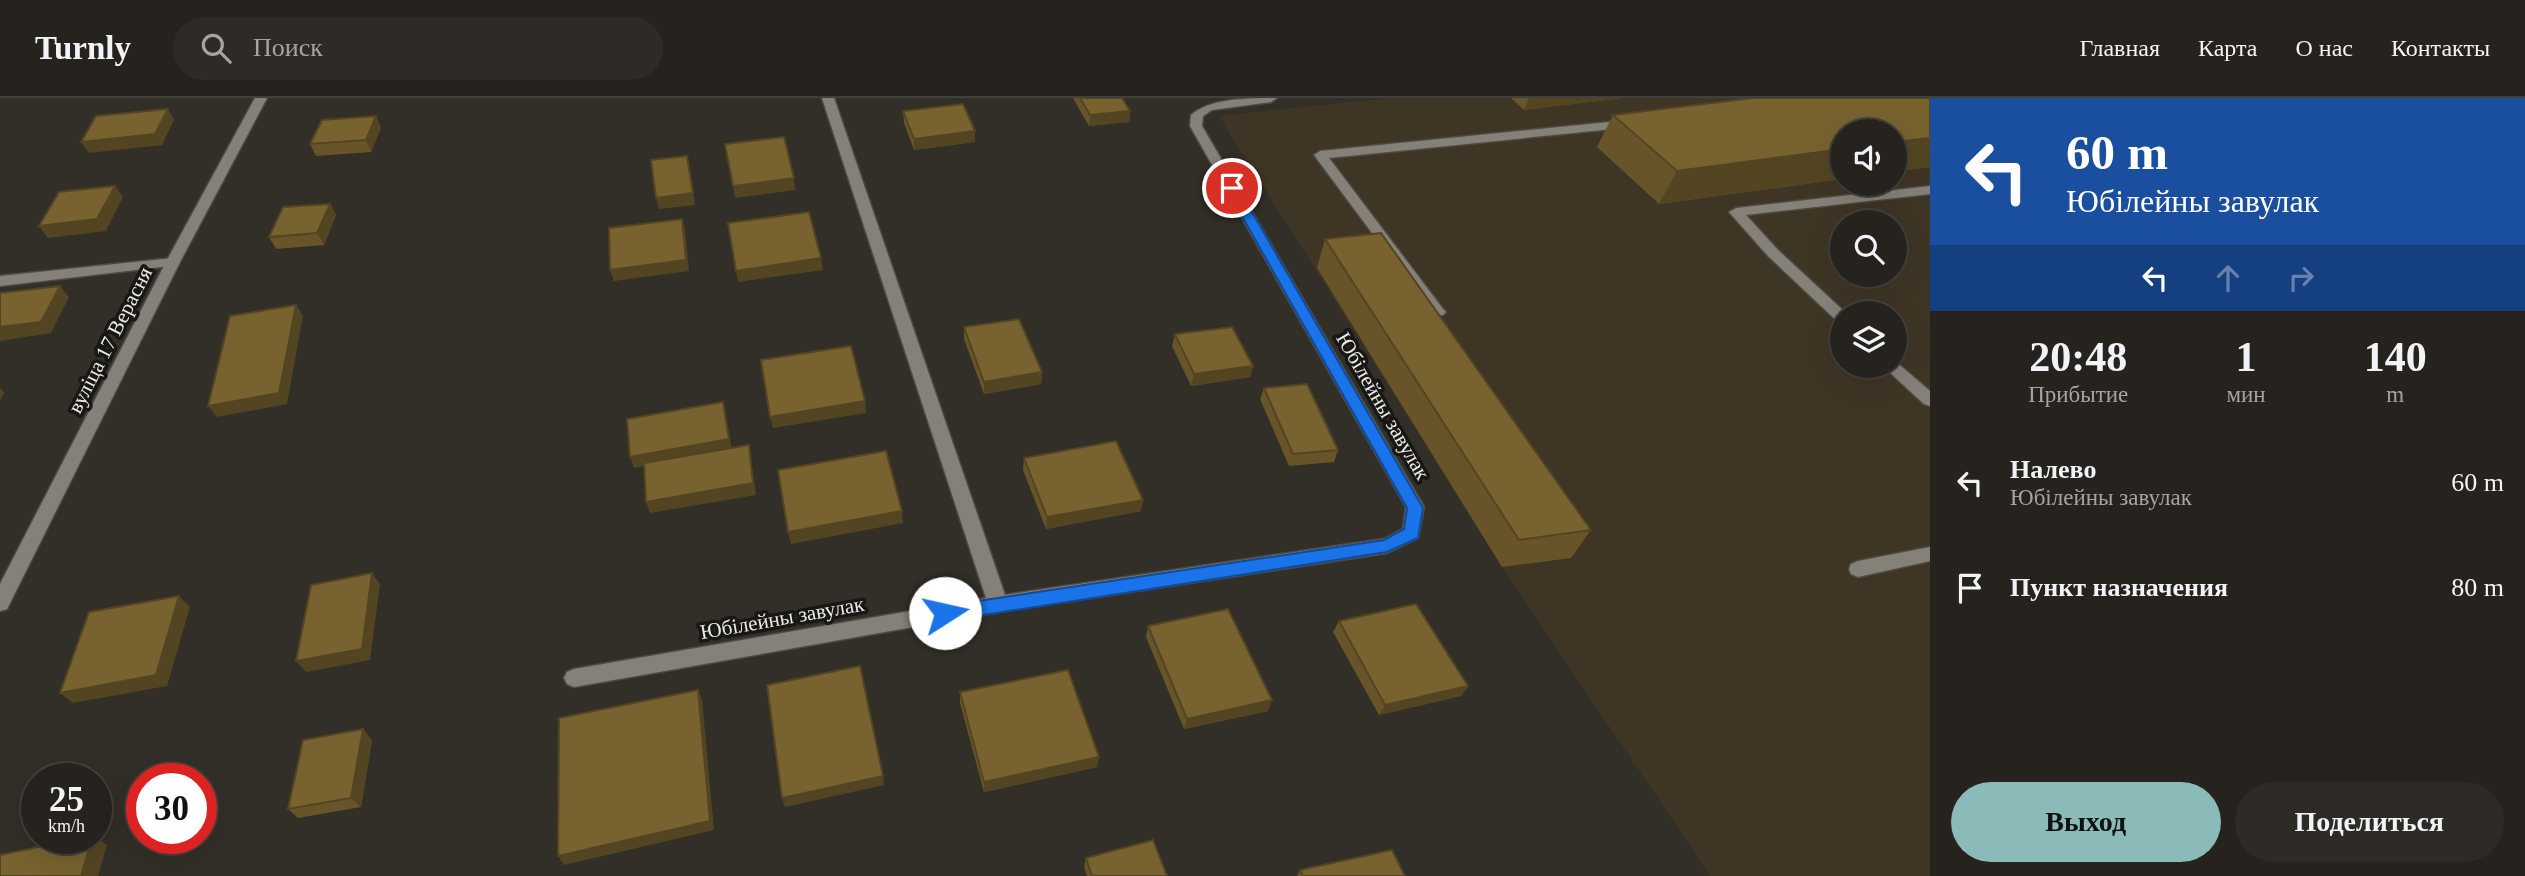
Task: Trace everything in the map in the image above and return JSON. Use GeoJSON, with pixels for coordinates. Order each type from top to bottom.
{"type":"FeatureCollection","features":[{"type":"Feature","properties":{"kind":"street","name":"вуліца 17 Верасня"},"geometry":{"type":"LineString","coordinates":[[0,603],[173,262],[261,98]]}},
{"type":"Feature","properties":{"kind":"street"},"geometry":{"type":"LineString","coordinates":[[828,98],[998,604]]}},
{"type":"Feature","properties":{"kind":"street","name":"Юбілейны завулак"},"geometry":{"type":"LineString","coordinates":[[574,678],[998,604],[1387,546],[1412,533],[1415,508],[1196,125],[1197,115],[1208,107],[1271,98]]}},
{"type":"Feature","properties":{"kind":"street"},"geometry":{"type":"LineString","coordinates":[[1438,312],[1320,155],[1644,122]]}},
{"type":"Feature","properties":{"kind":"street"},"geometry":{"type":"LineString","coordinates":[[1830,307],[1773,253],[1736,212],[1930,190]]}},
{"type":"Feature","properties":{"kind":"street"},"geometry":{"type":"LineString","coordinates":[[0,281],[173,262]]}},
{"type":"Feature","properties":{"kind":"street"},"geometry":{"type":"LineString","coordinates":[[1906,378],[1930,400]]}},
{"type":"Feature","properties":{"kind":"street"},"geometry":{"type":"LineString","coordinates":[[1858,569],[1930,554]]}},
{"type":"Feature","properties":{"kind":"shaded area"},"geometry":{"type":"Polygon","coordinates":[[[1388,98],[1930,98],[1930,876],[1710,876],[1502,567],[1219,116],[1388,98]]]}},
{"type":"Feature","properties":{"kind":"building"},"geometry":{"type":"Polygon","coordinates":[[[1080,98],[1122,98],[1130,111],[1090,115],[1080,98]]]}},
{"type":"Feature","properties":{"kind":"building"},"geometry":{"type":"Polygon","coordinates":[[[1753,98],[1930,98],[1930,138],[1907,141],[1907,119],[1830,119],[1830,151],[1677,171],[1613,115],[1753,98]]]}},
{"type":"Feature","properties":{"kind":"building"},"geometry":{"type":"Polygon","coordinates":[[[963,104],[975,131],[914,139],[903,111],[963,104]]]}},
{"type":"Feature","properties":{"kind":"building"},"geometry":{"type":"Polygon","coordinates":[[[168,109],[155,134],[81,142],[96,116],[168,109]]]}},
{"type":"Feature","properties":{"kind":"building"},"geometry":{"type":"Polygon","coordinates":[[[376,116],[366,140],[310,144],[322,120],[376,116]]]}},
{"type":"Feature","properties":{"kind":"building"},"geometry":{"type":"Polygon","coordinates":[[[784,137],[794,178],[733,186],[725,144],[784,137]]]}},
{"type":"Feature","properties":{"kind":"building"},"geometry":{"type":"Polygon","coordinates":[[[687,156],[693,193],[656,198],[651,160],[687,156]]]}},
{"type":"Feature","properties":{"kind":"building"},"geometry":{"type":"Polygon","coordinates":[[[115,186],[97,219],[39,226],[59,192],[115,186]]]}},
{"type":"Feature","properties":{"kind":"building"},"geometry":{"type":"Polygon","coordinates":[[[330,204],[317,233],[269,237],[283,207],[330,204]]]}},
{"type":"Feature","properties":{"kind":"building"},"geometry":{"type":"Polygon","coordinates":[[[809,212],[821,258],[736,271],[728,223],[809,212]]]}},
{"type":"Feature","properties":{"kind":"building"},"geometry":{"type":"Polygon","coordinates":[[[682,219],[686,260],[610,270],[609,228],[682,219]]]}},
{"type":"Feature","properties":{"kind":"building"},"geometry":{"type":"Polygon","coordinates":[[[1381,233],[1591,530],[1519,540],[1325,239],[1381,233]]]}},
{"type":"Feature","properties":{"kind":"building"},"geometry":{"type":"Polygon","coordinates":[[[60,286],[41,322],[0,327],[0,293],[60,286]]]}},
{"type":"Feature","properties":{"kind":"building"},"geometry":{"type":"Polygon","coordinates":[[[296,305],[279,393],[208,406],[230,316],[296,305]]]}},
{"type":"Feature","properties":{"kind":"building"},"geometry":{"type":"Polygon","coordinates":[[[1019,319],[1042,372],[984,382],[964,327],[1019,319]]]}},
{"type":"Feature","properties":{"kind":"building"},"geometry":{"type":"Polygon","coordinates":[[[1232,327],[1253,366],[1194,374],[1175,334],[1232,327]]]}},
{"type":"Feature","properties":{"kind":"building"},"geometry":{"type":"Polygon","coordinates":[[[851,346],[865,401],[770,417],[761,360],[851,346]]]}},
{"type":"Feature","properties":{"kind":"building"},"geometry":{"type":"Polygon","coordinates":[[[1307,384],[1338,450],[1293,454],[1264,388],[1307,384]]]}},
{"type":"Feature","properties":{"kind":"building"},"geometry":{"type":"Polygon","coordinates":[[[723,402],[729,439],[630,457],[627,419],[723,402]]]}},
{"type":"Feature","properties":{"kind":"building"},"geometry":{"type":"Polygon","coordinates":[[[1116,441],[1143,500],[1047,517],[1024,458],[1116,441]]]}},
{"type":"Feature","properties":{"kind":"building"},"geometry":{"type":"Polygon","coordinates":[[[749,445],[753,483],[646,502],[644,463],[749,445]]]}},
{"type":"Feature","properties":{"kind":"building"},"geometry":{"type":"Polygon","coordinates":[[[886,451],[902,511],[788,532],[778,470],[886,451]]]}},
{"type":"Feature","properties":{"kind":"building"},"geometry":{"type":"Polygon","coordinates":[[[372,573],[362,649],[296,661],[311,585],[372,573]]]}},
{"type":"Feature","properties":{"kind":"building"},"geometry":{"type":"Polygon","coordinates":[[[179,596],[156,675],[60,693],[89,612],[179,596]]]}},
{"type":"Feature","properties":{"kind":"building"},"geometry":{"type":"Polygon","coordinates":[[[1416,604],[1468,686],[1385,705],[1339,621],[1416,604]]]}},
{"type":"Feature","properties":{"kind":"building"},"geometry":{"type":"Polygon","coordinates":[[[1228,609],[1272,700],[1187,719],[1148,626],[1228,609]]]}},
{"type":"Feature","properties":{"kind":"building"},"geometry":{"type":"Polygon","coordinates":[[[860,666],[883,776],[782,798],[767,685],[860,666]]]}},
{"type":"Feature","properties":{"kind":"building"},"geometry":{"type":"Polygon","coordinates":[[[1068,670],[1099,757],[984,782],[960,692],[1068,670]]]}},
{"type":"Feature","properties":{"kind":"building"},"geometry":{"type":"Polygon","coordinates":[[[698,690],[710,821],[558,856],[559,718],[698,690]]]}},
{"type":"Feature","properties":{"kind":"building"},"geometry":{"type":"Polygon","coordinates":[[[363,729],[351,798],[288,809],[303,740],[363,729]]]}},
{"type":"Feature","properties":{"kind":"building"},"geometry":{"type":"Polygon","coordinates":[[[1153,840],[1167,876],[1092,876],[1086,858],[1153,840]]]}},
{"type":"Feature","properties":{"kind":"building"},"geometry":{"type":"Polygon","coordinates":[[[1392,850],[1405,876],[1303,876],[1300,870],[1392,850]]]}},
{"type":"Feature","properties":{"kind":"building"},"geometry":{"type":"Polygon","coordinates":[[[21,851],[21,854],[87,854],[81,876],[0,876],[0,855],[21,851]]]}},
{"type":"Feature","properties":{"kind":"route"},"geometry":{"type":"LineString","coordinates":[[945,613],[1387,546],[1412,533],[1415,508],[1232,188]]}}]}
